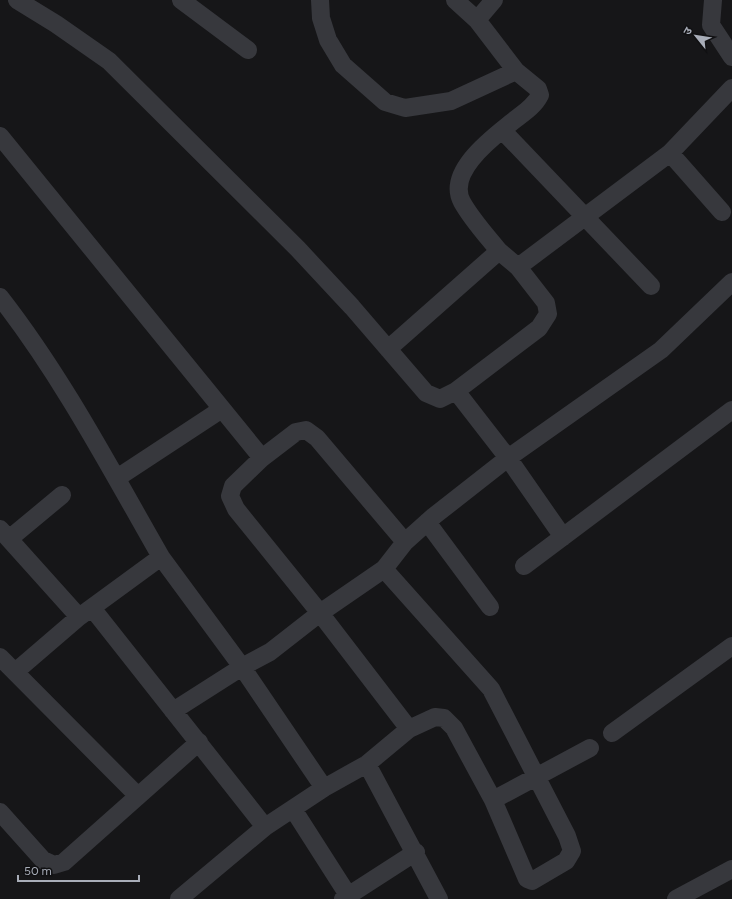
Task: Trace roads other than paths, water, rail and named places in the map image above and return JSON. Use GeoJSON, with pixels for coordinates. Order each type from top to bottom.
{"type":"FeatureCollection","features":[{"type":"Feature","properties":{"kind":"street"},"geometry":{"type":"LineString","coordinates":[[17,0],[109,60],[298,249],[352,307],[426,393],[440,399],[456,391],[538,328],[548,314],[546,303],[518,267],[499,251],[462,201],[460,188],[462,175],[472,157],[502,130],[532,107],[540,95],[538,89],[516,71],[477,20],[455,0]]}},
{"type":"Feature","properties":{"kind":"street"},"geometry":{"type":"LineString","coordinates":[[181,0],[248,50]]}},
{"type":"Feature","properties":{"kind":"street"},"geometry":{"type":"LineString","coordinates":[[320,0],[321,18],[328,40],[343,65],[385,102],[405,108],[450,101],[516,71]]}},
{"type":"Feature","properties":{"kind":"street"},"geometry":{"type":"LineString","coordinates":[[477,20],[494,0]]}},
{"type":"Feature","properties":{"kind":"street"},"geometry":{"type":"LineString","coordinates":[[713,0],[711,25],[730,50]]}},
{"type":"Feature","properties":{"kind":"street"},"geometry":{"type":"LineString","coordinates":[[518,267],[670,153],[732,88]]}},
{"type":"Feature","properties":{"kind":"street"},"geometry":{"type":"LineString","coordinates":[[502,130],[651,286]]}},
{"type":"Feature","properties":{"kind":"street"},"geometry":{"type":"LineString","coordinates":[[0,136],[262,458]]}},
{"type":"Feature","properties":{"kind":"street"},"geometry":{"type":"LineString","coordinates":[[670,153],[722,212]]}},
{"type":"Feature","properties":{"kind":"street"},"geometry":{"type":"LineString","coordinates":[[388,349],[499,251]]}},
{"type":"Feature","properties":{"kind":"street"},"geometry":{"type":"LineString","coordinates":[[172,711],[242,667],[270,652],[320,613],[384,569],[405,542],[427,522],[508,458],[661,350],[732,282]]}},
{"type":"Feature","properties":{"kind":"street"},"geometry":{"type":"LineString","coordinates":[[0,297],[25,329],[72,402],[161,557],[242,667],[324,788]]}},
{"type":"Feature","properties":{"kind":"street"},"geometry":{"type":"LineString","coordinates":[[456,391],[508,458],[563,537]]}},
{"type":"Feature","properties":{"kind":"street"},"geometry":{"type":"LineString","coordinates":[[117,478],[222,409]]}},
{"type":"Feature","properties":{"kind":"street"},"geometry":{"type":"LineString","coordinates":[[524,566],[732,410]]}},
{"type":"Feature","properties":{"kind":"street"},"geometry":{"type":"LineString","coordinates":[[405,542],[317,438],[306,430],[296,432],[262,458],[233,486],[230,496],[236,509],[320,613],[409,729]]}},
{"type":"Feature","properties":{"kind":"street"},"geometry":{"type":"LineString","coordinates":[[62,495],[4,534],[86,613],[199,742],[265,827]]}},
{"type":"Feature","properties":{"kind":"street"},"geometry":{"type":"LineString","coordinates":[[427,522],[490,607]]}},
{"type":"Feature","properties":{"kind":"street"},"geometry":{"type":"LineString","coordinates":[[15,672],[86,613],[161,557]]}},
{"type":"Feature","properties":{"kind":"street"},"geometry":{"type":"LineString","coordinates":[[179,899],[265,827],[324,788],[367,764],[409,729],[435,716],[444,718],[454,728],[493,800],[527,879],[532,881],[566,861],[572,851],[567,836],[537,775],[491,689],[384,569]]}},
{"type":"Feature","properties":{"kind":"street"},"geometry":{"type":"LineString","coordinates":[[612,733],[732,646]]}},
{"type":"Feature","properties":{"kind":"street"},"geometry":{"type":"LineString","coordinates":[[0,657],[137,795]]}},
{"type":"Feature","properties":{"kind":"street"},"geometry":{"type":"LineString","coordinates":[[0,812],[43,860],[54,865],[64,862],[137,795],[199,742]]}},
{"type":"Feature","properties":{"kind":"street"},"geometry":{"type":"LineString","coordinates":[[493,800],[537,775],[590,748]]}},
{"type":"Feature","properties":{"kind":"street"},"geometry":{"type":"LineString","coordinates":[[367,764],[416,852],[439,899]]}},
{"type":"Feature","properties":{"kind":"street"},"geometry":{"type":"LineString","coordinates":[[293,809],[346,897],[416,852]]}},
{"type":"Feature","properties":{"kind":"street"},"geometry":{"type":"LineString","coordinates":[[676,899],[732,869]]}}]}
